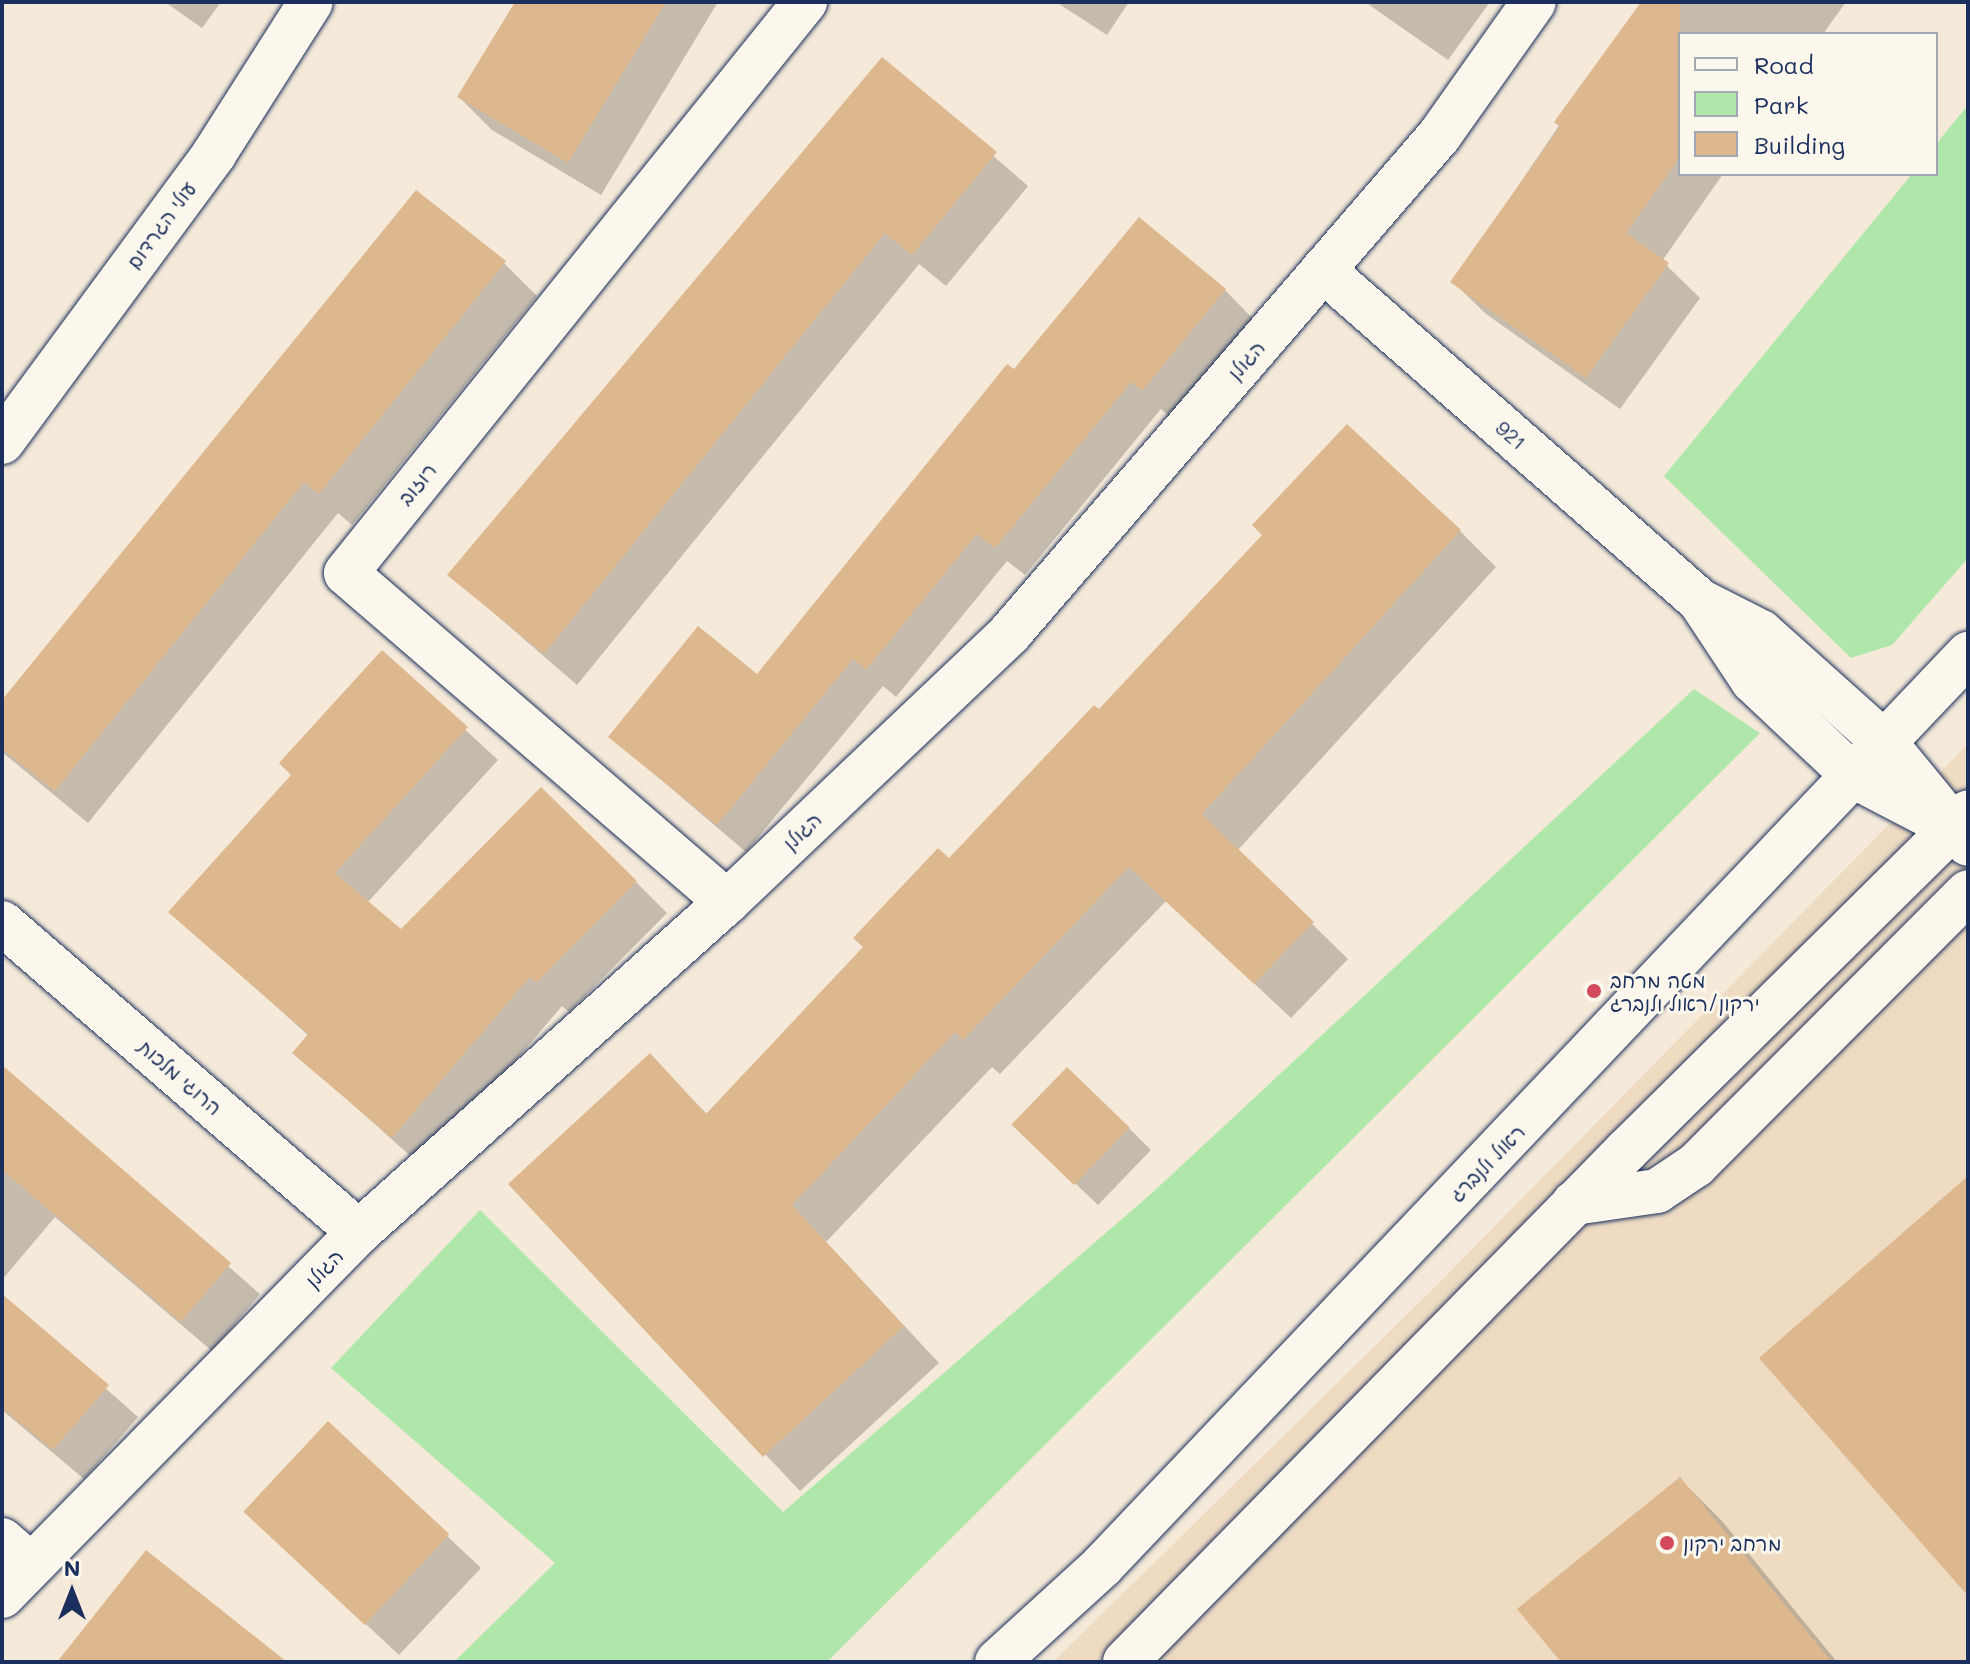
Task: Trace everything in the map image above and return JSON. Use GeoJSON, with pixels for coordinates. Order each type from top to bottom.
{"type":"FeatureCollection","features":[{"type":"Feature","properties":{"kind":"street","name":"עולי הגרדום"},"geometry":{"type":"LineString","coordinates":[[2,442],[214,154],[311,2]]}},
{"type":"Feature","properties":{"kind":"street","name":"רוזוב"},"geometry":{"type":"LineString","coordinates":[[727,902],[346,573],[805,2]]}},
{"type":"Feature","properties":{"kind":"street","name":"הגולן"},"geometry":{"type":"LineString","coordinates":[[2,1596],[17,1553],[359,1232],[727,902],[1010,633],[1439,136],[1534,2]]}},
{"type":"Feature","properties":{"kind":"street","name":"921"},"geometry":{"type":"LineString","coordinates":[[1323,270],[1700,601],[1761,632],[1886,744],[1963,828]]}},
{"type":"Feature","properties":{"kind":"street","name":"921"},"geometry":{"type":"LineString","coordinates":[[1700,601],[1753,681],[1855,777],[1963,828]]}},
{"type":"Feature","properties":{"kind":"street","name":"ראול ולנברג"},"geometry":{"type":"LineString","coordinates":[[997,1662],[1102,1566],[1855,777],[1968,654]]}},
{"type":"Feature","properties":{"kind":"street"},"geometry":{"type":"LineString","coordinates":[[1125,1662],[1574,1203],[1963,828]]}},
{"type":"Feature","properties":{"kind":"street"},"geometry":{"type":"LineString","coordinates":[[1574,1203],[1657,1191],[1696,1165],[1968,892]]}},
{"type":"Feature","properties":{"kind":"street","name":"הרוגי מלכות"},"geometry":{"type":"LineString","coordinates":[[2,923],[359,1232]]}},
{"type":"Feature","properties":{"kind":"shaded area"},"geometry":{"type":"Polygon","coordinates":[[[1968,744],[1968,1662],[1053,1662],[1440,1282],[1968,744]]]}},
{"type":"Feature","properties":{"kind":"green space"},"geometry":{"type":"Polygon","coordinates":[[[1968,105],[1968,558],[1892,645],[1851,658],[1664,476],[1910,176],[1938,176],[1938,142],[1968,105]]]}},
{"type":"Feature","properties":{"kind":"green space"},"geometry":{"type":"Polygon","coordinates":[[[1694,689],[1760,733],[827,1662],[454,1662],[555,1563],[331,1368],[480,1210],[783,1512],[1152,1193],[1694,689]]]}},
{"type":"Feature","properties":{"kind":"building"},"geometry":{"type":"Polygon","coordinates":[[[515,2],[666,2],[568,163],[457,97],[515,2]]]}},
{"type":"Feature","properties":{"kind":"building"},"geometry":{"type":"Polygon","coordinates":[[[1641,2],[1680,2],[1678,160],[1626,233],[1669,263],[1586,378],[1450,282],[1560,127],[1554,122],[1641,2]]]}},
{"type":"Feature","properties":{"kind":"building"},"geometry":{"type":"Polygon","coordinates":[[[882,57],[997,152],[912,255],[885,233],[544,654],[447,575],[882,57]]]}},
{"type":"Feature","properties":{"kind":"building"},"geometry":{"type":"Polygon","coordinates":[[[416,190],[506,261],[319,494],[304,482],[55,791],[2,749],[2,700],[416,190]]]}},
{"type":"Feature","properties":{"kind":"building"},"geometry":{"type":"Polygon","coordinates":[[[1139,217],[1226,289],[1142,391],[1131,382],[995,548],[977,534],[866,670],[853,659],[717,825],[608,737],[698,626],[757,674],[1007,364],[1014,369],[1139,217]]]}},
{"type":"Feature","properties":{"kind":"building"},"geometry":{"type":"Polygon","coordinates":[[[1347,424],[1461,530],[1202,814],[1314,922],[1254,984],[1129,867],[963,1040],[955,1032],[792,1205],[904,1326],[763,1457],[508,1184],[650,1053],[706,1114],[863,947],[853,938],[938,848],[949,858],[1094,705],[1099,709],[1262,535],[1252,525],[1347,424]]]}},
{"type":"Feature","properties":{"kind":"building"},"geometry":{"type":"Polygon","coordinates":[[[382,650],[468,727],[335,873],[401,929],[541,787],[637,881],[536,983],[530,977],[392,1138],[292,1053],[308,1034],[168,912],[291,775],[279,763],[382,650]]]}},
{"type":"Feature","properties":{"kind":"building"},"geometry":{"type":"Polygon","coordinates":[[[2,1065],[231,1263],[181,1322],[2,1170],[2,1065]]]}},
{"type":"Feature","properties":{"kind":"building"},"geometry":{"type":"Polygon","coordinates":[[[1067,1067],[1130,1127],[1074,1185],[1011,1125],[1067,1067]]]}},
{"type":"Feature","properties":{"kind":"building"},"geometry":{"type":"Polygon","coordinates":[[[1968,1176],[1968,1596],[1759,1358],[1968,1176]]]}},
{"type":"Feature","properties":{"kind":"building"},"geometry":{"type":"Polygon","coordinates":[[[2,1294],[109,1385],[53,1450],[2,1408],[2,1294]]]}},
{"type":"Feature","properties":{"kind":"building"},"geometry":{"type":"Polygon","coordinates":[[[328,1421],[449,1534],[365,1625],[243,1512],[328,1421]]]}},
{"type":"Feature","properties":{"kind":"building","name":"מרחב ירקון"},"geometry":{"type":"Polygon","coordinates":[[[1680,1477],[1832,1662],[1561,1662],[1517,1609],[1680,1477]]]}},
{"type":"Feature","properties":{"kind":"building"},"geometry":{"type":"Polygon","coordinates":[[[146,1550],[287,1662],[57,1662],[146,1550]]]}},
{"type":"Feature","properties":{"kind":"place","name":"מטה מרחב ירקון/ראול ולנברג"},"geometry":{"type":"Point","coordinates":[1594,991]}},
{"type":"Feature","properties":{"kind":"place","name":"מרחב ירקון"},"geometry":{"type":"Point","coordinates":[1667,1543]}}]}
